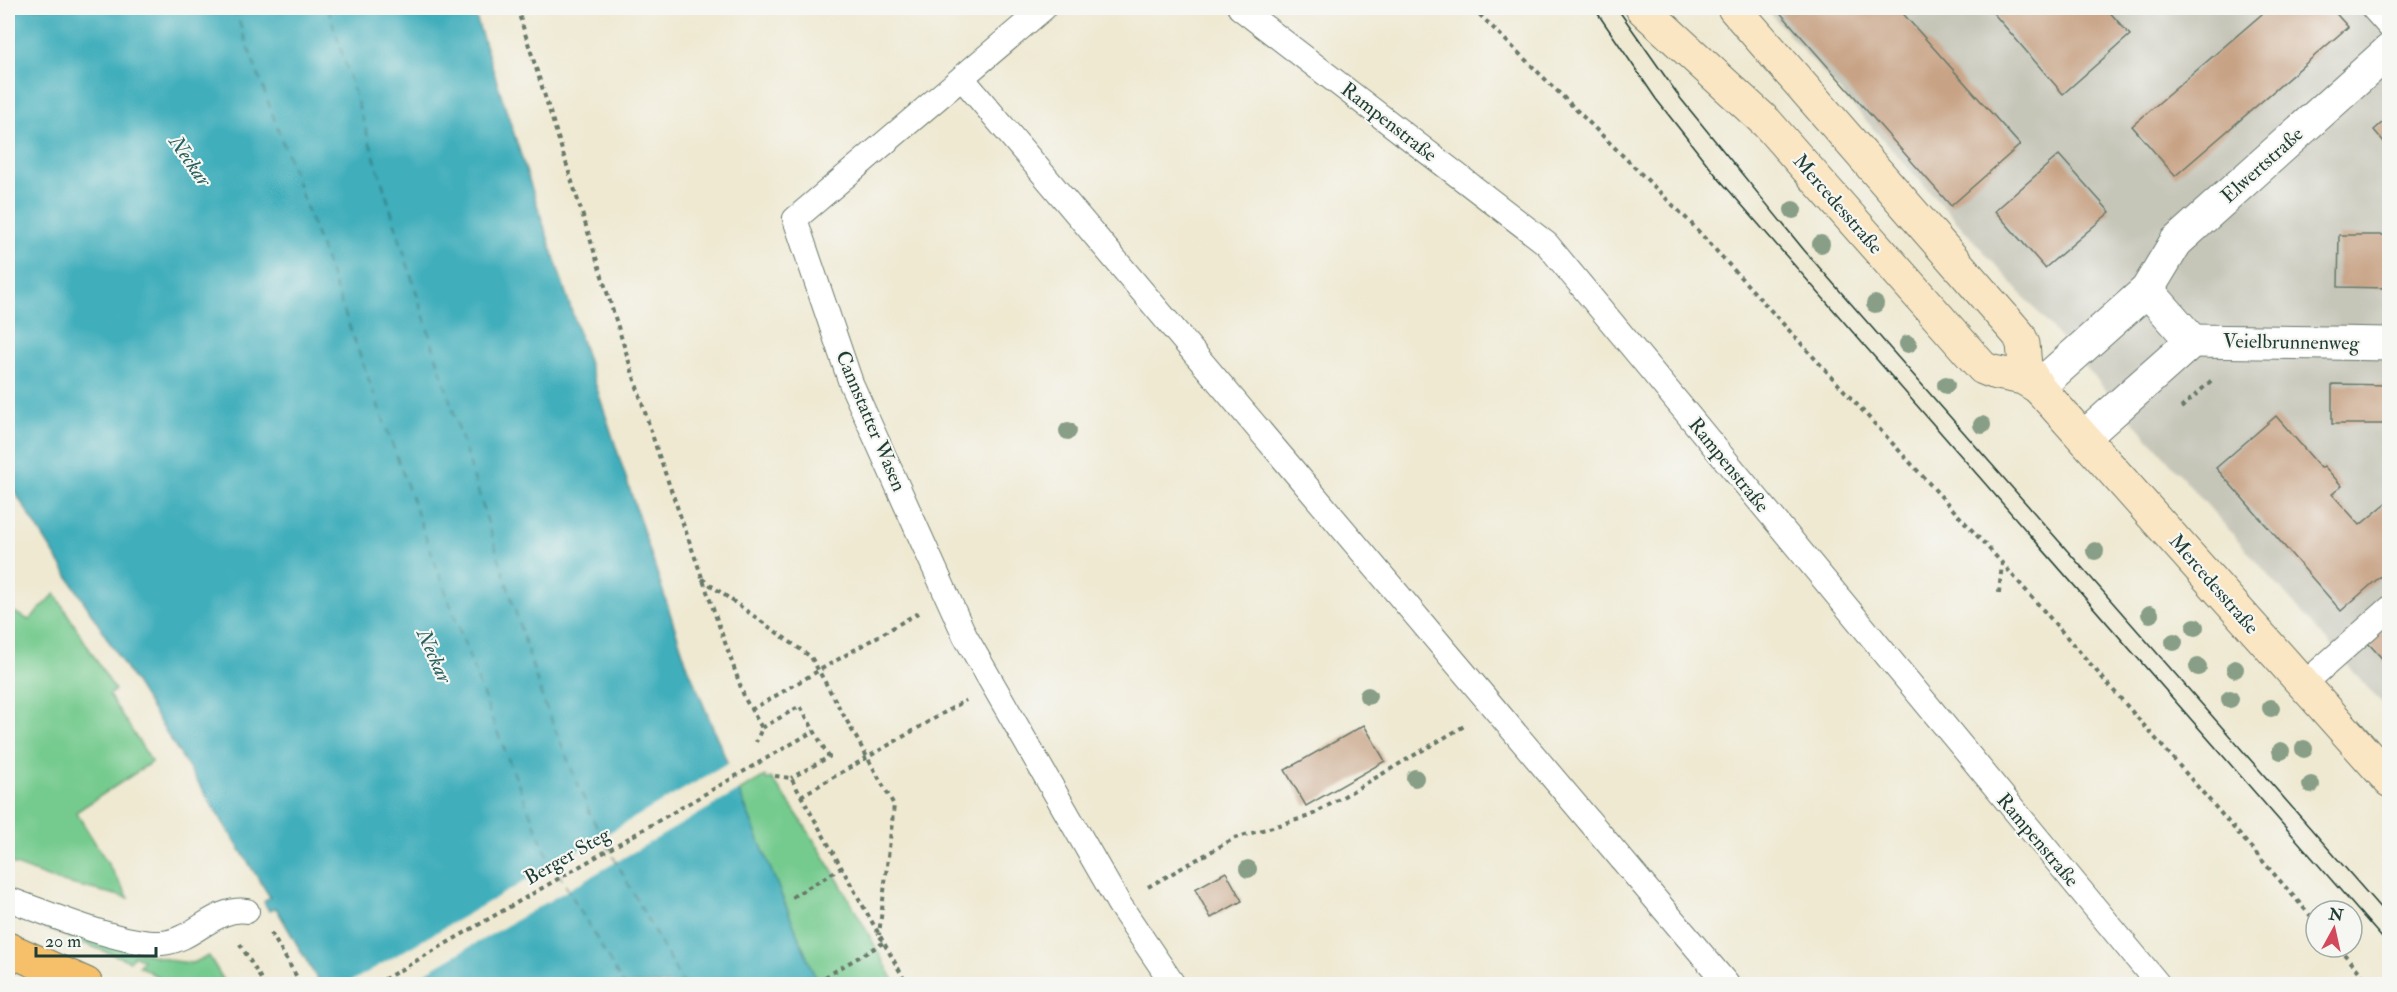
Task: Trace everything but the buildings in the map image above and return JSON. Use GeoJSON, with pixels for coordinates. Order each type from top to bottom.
{"type":"FeatureCollection","features":[{"type":"Feature","properties":{"kind":"main road","name":"Mercedesstraße"},"geometry":{"type":"LineString","coordinates":[[1642,8],[1767,123],[1983,368],[2023,378],[2038,387]]}},
{"type":"Feature","properties":{"kind":"main road","name":"Mercedesstraße"},"geometry":{"type":"LineString","coordinates":[[1734,8],[2019,335],[2024,344],[2025,366],[2038,387],[2390,781]]}},
{"type":"Feature","properties":{"kind":"main road"},"geometry":{"type":"LineString","coordinates":[[8,949],[86,984]]}},
{"type":"Feature","properties":{"kind":"street","name":"Elwertstraße"},"geometry":{"type":"LineString","coordinates":[[2038,387],[2147,290],[2176,242],[2390,50]]}},
{"type":"Feature","properties":{"kind":"street"},"geometry":{"type":"LineString","coordinates":[[2084,437],[2192,341],[2147,290]]}},
{"type":"Feature","properties":{"kind":"street","name":"Veielbrunnenweg"},"geometry":{"type":"LineString","coordinates":[[2192,341],[2390,344]]}},
{"type":"Feature","properties":{"kind":"lane","name":"Cannstatter Wasen"},"geometry":{"type":"LineString","coordinates":[[1044,8],[795,219],[851,382],[965,636],[1119,904],[1173,984]]}},
{"type":"Feature","properties":{"kind":"lane","name":"Rampenstraße"},"geometry":{"type":"LineString","coordinates":[[1240,8],[1548,244],[2158,984]]}},
{"type":"Feature","properties":{"kind":"lane"},"geometry":{"type":"LineString","coordinates":[[2373,8],[2390,27]]}},
{"type":"Feature","properties":{"kind":"lane"},"geometry":{"type":"LineString","coordinates":[[962,78],[1727,984]]}},
{"type":"Feature","properties":{"kind":"lane"},"geometry":{"type":"LineString","coordinates":[[2304,684],[2390,608]]}},
{"type":"Feature","properties":{"kind":"lane"},"geometry":{"type":"LineString","coordinates":[[8,899],[101,931],[162,943],[177,939],[224,914],[247,911]]}},
{"type":"Feature","properties":{"kind":"path"},"geometry":{"type":"LineString","coordinates":[[517,8],[657,450],[745,699],[762,728]]}},
{"type":"Feature","properties":{"kind":"path"},"geometry":{"type":"LineString","coordinates":[[1473,8],[1689,221],[2002,563],[2304,908]]}},
{"type":"Feature","properties":{"kind":"path"},"geometry":{"type":"LineString","coordinates":[[2181,408],[2218,375]]}},
{"type":"Feature","properties":{"kind":"path"},"geometry":{"type":"LineString","coordinates":[[1999,593],[2002,563]]}},
{"type":"Feature","properties":{"kind":"path"},"geometry":{"type":"LineString","coordinates":[[701,578],[812,657],[894,805],[879,935]]}},
{"type":"Feature","properties":{"kind":"path"},"geometry":{"type":"LineString","coordinates":[[751,710],[947,597]]}},
{"type":"Feature","properties":{"kind":"path"},"geometry":{"type":"LineString","coordinates":[[801,796],[992,684]]}},
{"type":"Feature","properties":{"kind":"path"},"geometry":{"type":"LineString","coordinates":[[756,742],[762,728],[800,706],[829,757],[791,778],[776,776]]}},
{"type":"Feature","properties":{"kind":"path"},"geometry":{"type":"LineString","coordinates":[[1119,904],[1235,838],[1310,816],[1494,709]]}},
{"type":"Feature","properties":{"kind":"path","name":"Berger Steg"},"geometry":{"type":"LineString","coordinates":[[376,984],[814,731]]}},
{"type":"Feature","properties":{"kind":"path"},"geometry":{"type":"LineString","coordinates":[[791,778],[907,984]]}},
{"type":"Feature","properties":{"kind":"path"},"geometry":{"type":"LineString","coordinates":[[792,897],[841,868]]}},
{"type":"Feature","properties":{"kind":"path"},"geometry":{"type":"LineString","coordinates":[[247,911],[263,921],[300,984]]}},
{"type":"Feature","properties":{"kind":"path"},"geometry":{"type":"LineString","coordinates":[[238,940],[264,984]]}},
{"type":"Feature","properties":{"kind":"path"},"geometry":{"type":"LineString","coordinates":[[825,977],[883,943]]}},
{"type":"Feature","properties":{"kind":"path"},"geometry":{"type":"LineString","coordinates":[[2348,959],[2370,984]]}},
{"type":"Feature","properties":{"kind":"shaded area"},"geometry":{"type":"Polygon","coordinates":[[[1765,8],[2389,8],[2389,712],[2027,300],[1765,8]]]}},
{"type":"Feature","properties":{"kind":"green space"},"geometry":{"type":"Polygon","coordinates":[[[55,594],[115,690],[109,695],[152,762],[76,812],[129,898],[58,881],[8,862],[8,609],[29,620],[55,594]]]}},
{"type":"Feature","properties":{"kind":"green space"},"geometry":{"type":"Polygon","coordinates":[[[765,776],[767,780],[771,778],[806,827],[896,984],[818,984],[737,792],[765,776]]]}},
{"type":"Feature","properties":{"kind":"green space"},"geometry":{"type":"Polygon","coordinates":[[[37,925],[174,961],[192,963],[209,956],[226,984],[170,984],[139,966],[143,960],[134,955],[130,961],[37,925]]]}},
{"type":"Feature","properties":{"kind":"water","name":"Neckar"},"geometry":{"type":"Polygon","coordinates":[[[8,8],[473,8],[686,662],[818,984],[320,984],[276,908],[269,911],[264,902],[270,897],[8,481],[8,8]]]}},
{"type":"Feature","properties":{"kind":"pier"},"geometry":{"type":"Polygon","coordinates":[[[729,763],[740,790],[492,934],[405,984],[347,984],[729,763]]]}},
{"type":"Feature","properties":{"kind":"ferry route"},"geometry":{"type":"LineString","coordinates":[[234,8],[490,714],[545,850],[623,984]]}},
{"type":"Feature","properties":{"kind":"ferry route"},"geometry":{"type":"LineString","coordinates":[[328,8],[542,697],[591,816],[683,984]]}},
{"type":"Feature","properties":{"kind":"tram line"},"geometry":{"type":"LineString","coordinates":[[1594,8],[1656,99],[1719,179],[2390,947]]}},
{"type":"Feature","properties":{"kind":"tram line"},"geometry":{"type":"LineString","coordinates":[[1617,8],[1681,99],[1804,250],[2390,919]]}}]}
